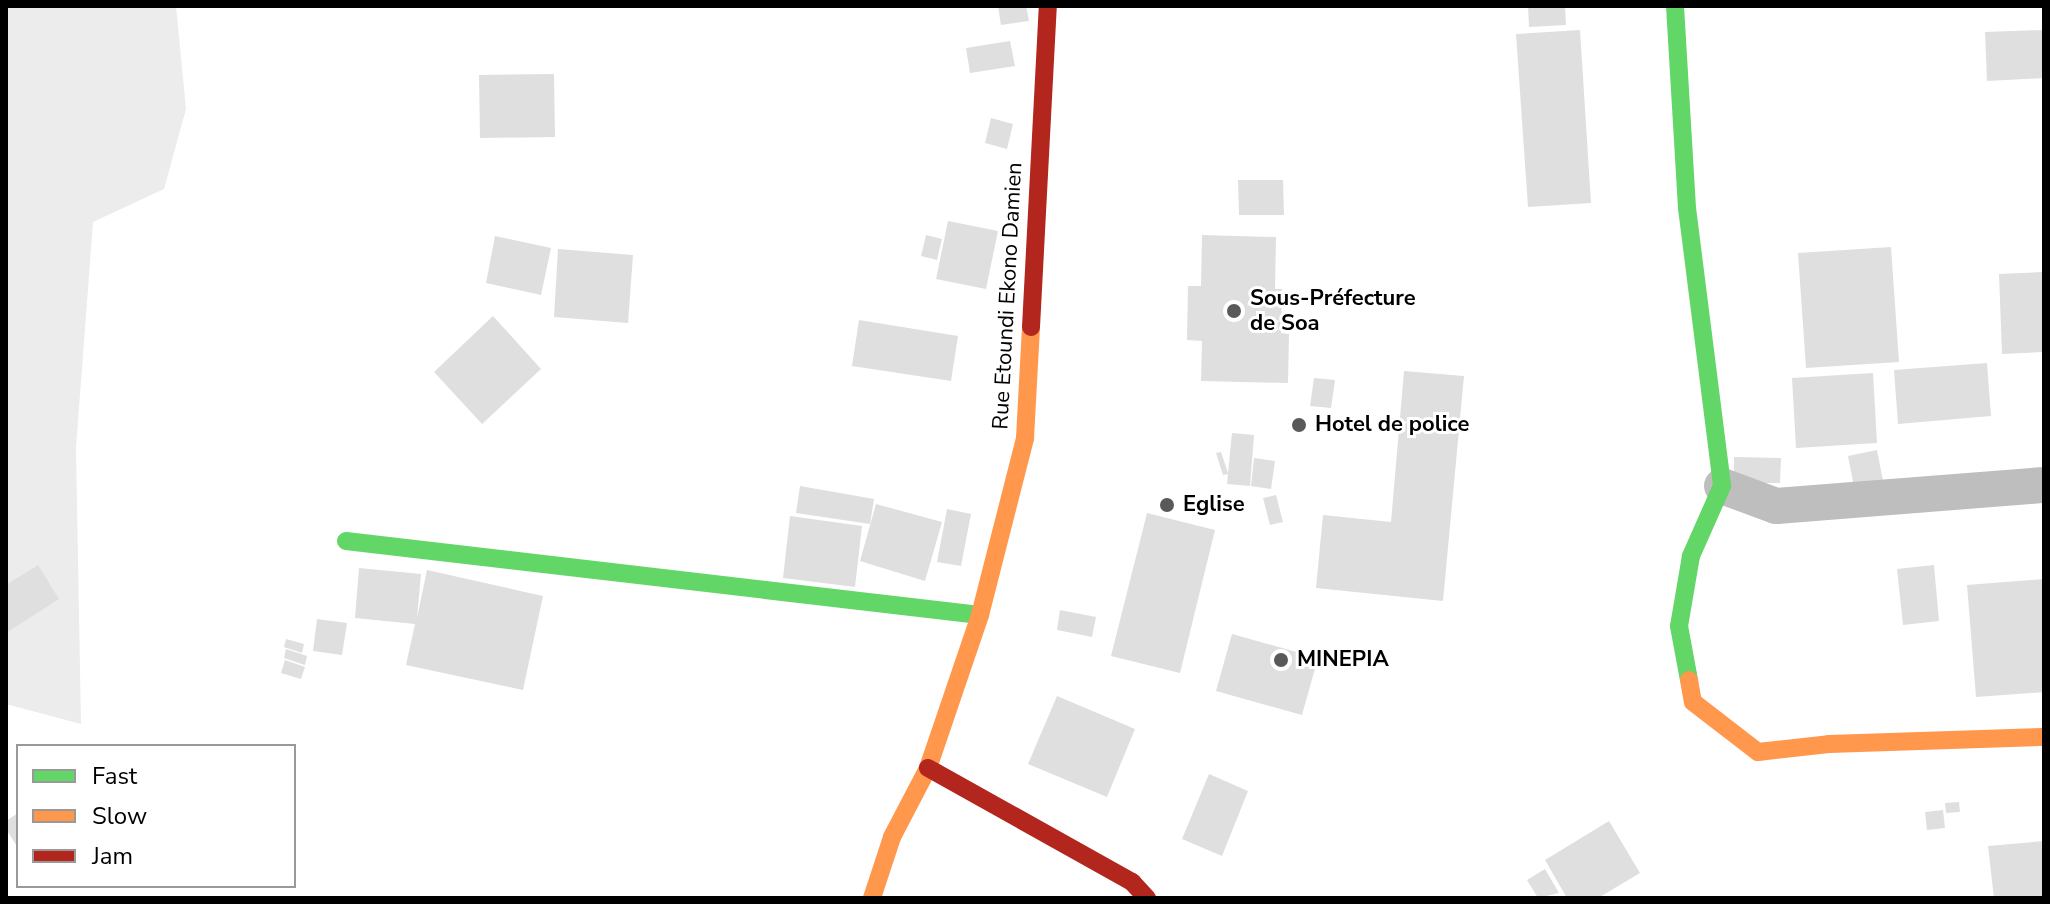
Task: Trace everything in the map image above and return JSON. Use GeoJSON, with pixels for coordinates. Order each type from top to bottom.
{"type":"FeatureCollection","features":[{"type":"Feature","properties":{"kind":"street","name":"Rue Etoundi Ekono Damien"},"geometry":{"type":"LineString","coordinates":[[872,898],[892,837],[928,768],[980,615],[1025,438],[1048,6]]}},
{"type":"Feature","properties":{"kind":"street"},"geometry":{"type":"LineString","coordinates":[[1675,6],[1687,208],[1722,486],[1691,556],[1679,626],[1693,702],[1758,752],[1829,744],[2044,737]]}},
{"type":"Feature","properties":{"kind":"street"},"geometry":{"type":"LineString","coordinates":[[1722,486],[1776,506],[2044,485]]}},
{"type":"Feature","properties":{"kind":"street"},"geometry":{"type":"LineString","coordinates":[[346,541],[980,615]]}},
{"type":"Feature","properties":{"kind":"street"},"geometry":{"type":"LineString","coordinates":[[928,768],[1132,882],[1147,898]]}},
{"type":"Feature","properties":{"kind":"shaded area"},"geometry":{"type":"Polygon","coordinates":[[[6,6],[176,6],[186,109],[164,189],[93,222],[76,448],[81,724],[6,704],[6,6]]]}},
{"type":"Feature","properties":{"kind":"building"},"geometry":{"type":"Polygon","coordinates":[[[998,6],[1026,6],[1029,21],[1001,25],[998,6]]]}},
{"type":"Feature","properties":{"kind":"building"},"geometry":{"type":"Polygon","coordinates":[[[1528,6],[1565,6],[1566,25],[1529,27],[1528,6]]]}},
{"type":"Feature","properties":{"kind":"building"},"geometry":{"type":"Polygon","coordinates":[[[1580,30],[1591,203],[1528,207],[1516,34],[1580,30]]]}},
{"type":"Feature","properties":{"kind":"building"},"geometry":{"type":"Polygon","coordinates":[[[2044,30],[2044,78],[1987,81],[1985,32],[2044,30]]]}},
{"type":"Feature","properties":{"kind":"building"},"geometry":{"type":"Polygon","coordinates":[[[1010,41],[1015,66],[970,73],[966,48],[1010,41]]]}},
{"type":"Feature","properties":{"kind":"building"},"geometry":{"type":"Polygon","coordinates":[[[554,74],[555,137],[480,138],[479,75],[554,74]]]}},
{"type":"Feature","properties":{"kind":"building"},"geometry":{"type":"Polygon","coordinates":[[[991,118],[1013,124],[1007,149],[985,143],[991,118]]]}},
{"type":"Feature","properties":{"kind":"building"},"geometry":{"type":"Polygon","coordinates":[[[1238,180],[1283,180],[1284,215],[1239,215],[1238,180]]]}},
{"type":"Feature","properties":{"kind":"building"},"geometry":{"type":"Polygon","coordinates":[[[948,221],[998,231],[986,289],[936,279],[948,221]]]}},
{"type":"Feature","properties":{"kind":"building"},"geometry":{"type":"Polygon","coordinates":[[[926,235],[942,239],[937,260],[921,256],[926,235]]]}},
{"type":"Feature","properties":{"kind":"building","name":"Sous-Préfecture de Soa"},"geometry":{"type":"Polygon","coordinates":[[[1202,235],[1276,237],[1275,289],[1282,289],[1281,333],[1289,334],[1288,383],[1201,381],[1202,341],[1187,340],[1188,286],[1201,286],[1202,235]]]}},
{"type":"Feature","properties":{"kind":"building"},"geometry":{"type":"Polygon","coordinates":[[[495,236],[551,248],[541,295],[486,283],[495,236]]]}},
{"type":"Feature","properties":{"kind":"building"},"geometry":{"type":"Polygon","coordinates":[[[1891,247],[1899,362],[1806,368],[1798,253],[1891,247]]]}},
{"type":"Feature","properties":{"kind":"building"},"geometry":{"type":"Polygon","coordinates":[[[558,249],[633,255],[628,323],[554,317],[558,249]]]}},
{"type":"Feature","properties":{"kind":"building"},"geometry":{"type":"Polygon","coordinates":[[[2044,272],[2044,352],[2002,354],[1999,274],[2044,272]]]}},
{"type":"Feature","properties":{"kind":"building"},"geometry":{"type":"Polygon","coordinates":[[[493,316],[541,369],[482,424],[434,372],[493,316]]]}},
{"type":"Feature","properties":{"kind":"building"},"geometry":{"type":"Polygon","coordinates":[[[859,320],[958,336],[951,381],[852,366],[859,320]]]}},
{"type":"Feature","properties":{"kind":"building"},"geometry":{"type":"Polygon","coordinates":[[[1987,363],[1991,416],[1898,424],[1894,370],[1987,363]]]}},
{"type":"Feature","properties":{"kind":"building"},"geometry":{"type":"Polygon","coordinates":[[[1404,371],[1464,376],[1443,601],[1316,588],[1323,515],[1391,522],[1404,371]]]}},
{"type":"Feature","properties":{"kind":"building"},"geometry":{"type":"Polygon","coordinates":[[[1873,373],[1877,443],[1796,448],[1792,378],[1873,373]]]}},
{"type":"Feature","properties":{"kind":"building"},"geometry":{"type":"Polygon","coordinates":[[[1314,378],[1335,380],[1331,408],[1310,406],[1314,378]]]}},
{"type":"Feature","properties":{"kind":"building"},"geometry":{"type":"Polygon","coordinates":[[[1232,433],[1254,435],[1250,486],[1227,484],[1228,474],[1223,475],[1216,453],[1221,452],[1228,473],[1232,433]]]}},
{"type":"Feature","properties":{"kind":"building"},"geometry":{"type":"Polygon","coordinates":[[[1877,450],[1883,481],[1854,487],[1848,456],[1877,450]]]}},
{"type":"Feature","properties":{"kind":"building"},"geometry":{"type":"Polygon","coordinates":[[[1734,457],[1781,458],[1780,483],[1734,483],[1734,457]]]}},
{"type":"Feature","properties":{"kind":"building"},"geometry":{"type":"Polygon","coordinates":[[[1254,458],[1275,461],[1271,489],[1251,486],[1254,458]]]}},
{"type":"Feature","properties":{"kind":"building"},"geometry":{"type":"Polygon","coordinates":[[[800,486],[874,499],[870,524],[796,513],[800,486]]]}},
{"type":"Feature","properties":{"kind":"building"},"geometry":{"type":"Polygon","coordinates":[[[1276,495],[1283,522],[1270,525],[1263,498],[1276,495]]]}},
{"type":"Feature","properties":{"kind":"building"},"geometry":{"type":"Polygon","coordinates":[[[876,504],[942,522],[925,581],[860,561],[876,504]]]}},
{"type":"Feature","properties":{"kind":"building"},"geometry":{"type":"Polygon","coordinates":[[[947,509],[971,514],[961,566],[937,562],[947,509]]]}},
{"type":"Feature","properties":{"kind":"building"},"geometry":{"type":"Polygon","coordinates":[[[1147,513],[1215,530],[1180,673],[1111,656],[1147,513]]]}},
{"type":"Feature","properties":{"kind":"building"},"geometry":{"type":"Polygon","coordinates":[[[790,516],[862,526],[855,587],[783,578],[790,516]]]}},
{"type":"Feature","properties":{"kind":"building"},"geometry":{"type":"Polygon","coordinates":[[[38,565],[59,599],[6,633],[6,585],[38,565]]]}},
{"type":"Feature","properties":{"kind":"building"},"geometry":{"type":"Polygon","coordinates":[[[1934,565],[1939,621],[1903,625],[1897,569],[1934,565]]]}},
{"type":"Feature","properties":{"kind":"building"},"geometry":{"type":"Polygon","coordinates":[[[359,568],[421,574],[417,618],[427,570],[543,596],[523,690],[406,665],[415,624],[355,618],[359,568]]]}},
{"type":"Feature","properties":{"kind":"building"},"geometry":{"type":"Polygon","coordinates":[[[2044,579],[2044,692],[1976,697],[1967,585],[2044,579]]]}},
{"type":"Feature","properties":{"kind":"building"},"geometry":{"type":"Polygon","coordinates":[[[1060,610],[1096,617],[1092,637],[1057,630],[1060,610]]]}},
{"type":"Feature","properties":{"kind":"building"},"geometry":{"type":"Polygon","coordinates":[[[317,619],[347,623],[342,655],[313,651],[317,619]]]}},
{"type":"Feature","properties":{"kind":"building"},"geometry":{"type":"Polygon","coordinates":[[[1232,634],[1318,658],[1302,715],[1216,691],[1232,634]]]}},
{"type":"Feature","properties":{"kind":"building"},"geometry":{"type":"Polygon","coordinates":[[[286,639],[304,644],[302,653],[284,647],[286,639]]]}},
{"type":"Feature","properties":{"kind":"building"},"geometry":{"type":"Polygon","coordinates":[[[286,649],[307,656],[305,665],[284,658],[286,649]]]}},
{"type":"Feature","properties":{"kind":"building"},"geometry":{"type":"Polygon","coordinates":[[[285,660],[305,667],[301,679],[281,673],[285,660]]]}},
{"type":"Feature","properties":{"kind":"building"},"geometry":{"type":"Polygon","coordinates":[[[1057,696],[1135,729],[1107,797],[1028,764],[1057,696]]]}},
{"type":"Feature","properties":{"kind":"building"},"geometry":{"type":"Polygon","coordinates":[[[1209,774],[1248,791],[1222,856],[1182,839],[1209,774]]]}},
{"type":"Feature","properties":{"kind":"building"},"geometry":{"type":"Polygon","coordinates":[[[1959,802],[1960,812],[1946,813],[1945,803],[1959,802]]]}},
{"type":"Feature","properties":{"kind":"building"},"geometry":{"type":"Polygon","coordinates":[[[1943,810],[1945,828],[1927,830],[1925,812],[1943,810]]]}},
{"type":"Feature","properties":{"kind":"building"},"geometry":{"type":"Polygon","coordinates":[[[16,814],[16,845],[6,829],[6,821],[16,814]]]}},
{"type":"Feature","properties":{"kind":"building"},"geometry":{"type":"Polygon","coordinates":[[[1609,821],[1640,873],[1598,898],[1567,898],[1545,860],[1609,821]]]}},
{"type":"Feature","properties":{"kind":"building"},"geometry":{"type":"Polygon","coordinates":[[[2044,841],[2044,898],[1994,898],[1988,846],[2044,841]]]}},
{"type":"Feature","properties":{"kind":"building"},"geometry":{"type":"Polygon","coordinates":[[[1545,869],[1559,893],[1538,898],[1527,880],[1545,869]]]}},
{"type":"Feature","properties":{"kind":"traffic: fast"},"geometry":{"type":"LineString","coordinates":[[1675,6],[1687,208],[1722,486],[1691,556],[1679,626],[1689,680]]}},
{"type":"Feature","properties":{"kind":"traffic: fast"},"geometry":{"type":"LineString","coordinates":[[346,541],[980,615]]}},
{"type":"Feature","properties":{"kind":"traffic: slow"},"geometry":{"type":"LineString","coordinates":[[872,898],[892,837],[928,768],[980,615],[1025,438],[1031,327]]}},
{"type":"Feature","properties":{"kind":"traffic: slow"},"geometry":{"type":"LineString","coordinates":[[1689,680],[1693,702],[1758,752],[1829,744],[2044,737]]}},
{"type":"Feature","properties":{"kind":"traffic: jam"},"geometry":{"type":"LineString","coordinates":[[1031,327],[1048,6]]}},
{"type":"Feature","properties":{"kind":"traffic: jam"},"geometry":{"type":"LineString","coordinates":[[928,768],[1132,882],[1147,898]]}},
{"type":"Feature","properties":{"kind":"place","name":"Sous-Préfecture de Soa"},"geometry":{"type":"Point","coordinates":[1234,311]}},
{"type":"Feature","properties":{"kind":"place","name":"Hotel de police"},"geometry":{"type":"Point","coordinates":[1299,425]}},
{"type":"Feature","properties":{"kind":"place","name":"Eglise"},"geometry":{"type":"Point","coordinates":[1167,505]}},
{"type":"Feature","properties":{"kind":"place","name":"MINEPIA"},"geometry":{"type":"Point","coordinates":[1281,660]}}]}
